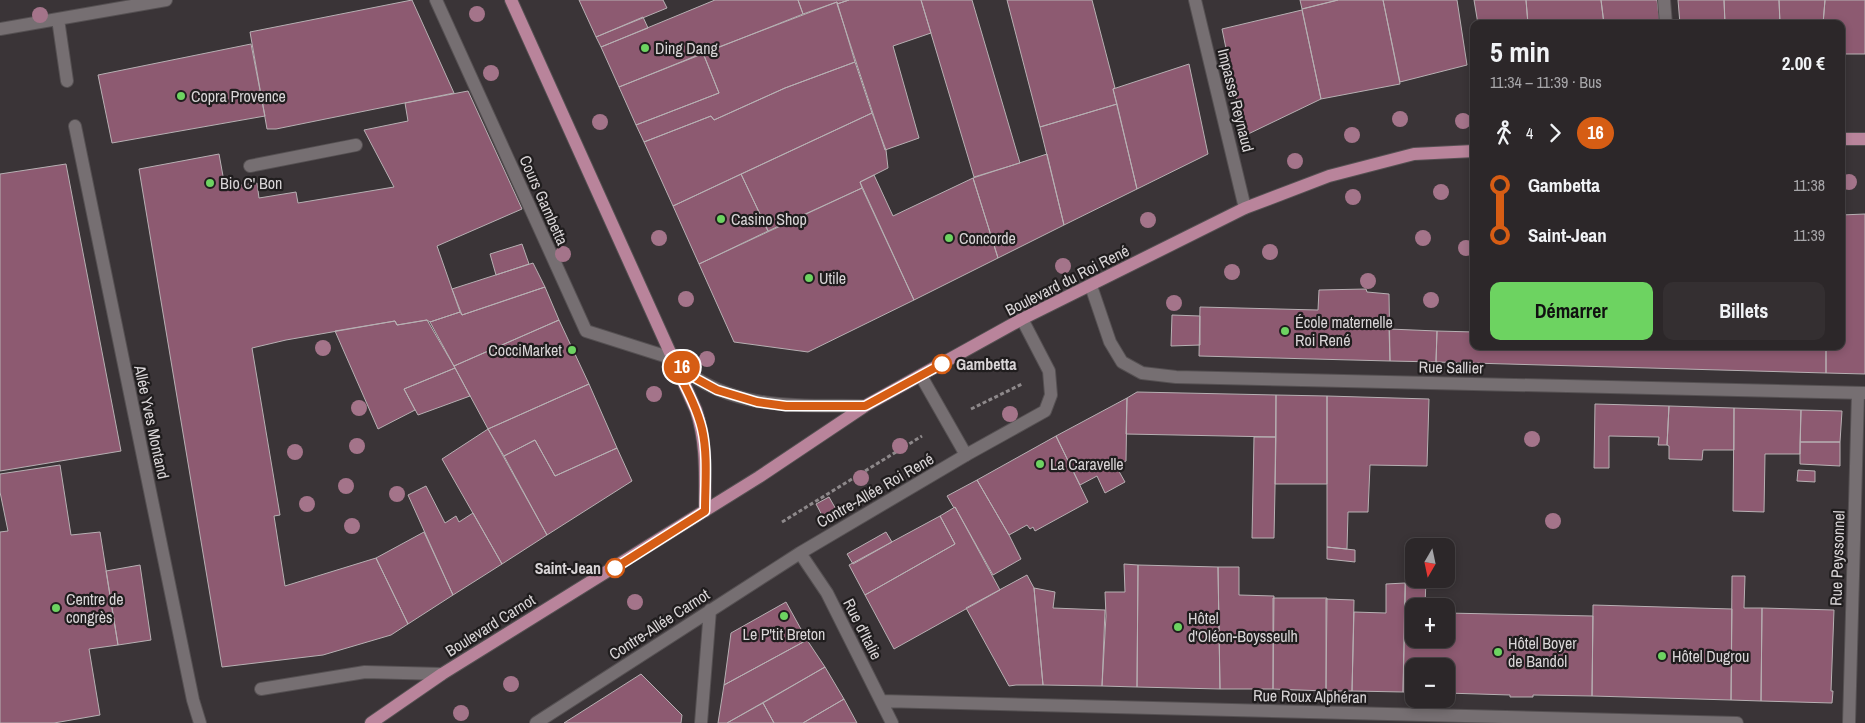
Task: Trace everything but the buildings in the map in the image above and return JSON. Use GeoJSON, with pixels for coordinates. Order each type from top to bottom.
{"type":"FeatureCollection","features":[{"type":"Feature","properties":{"kind":"main road","name":"Cours Gambetta"},"geometry":{"type":"LineString","coordinates":[[511,0],[696,410],[702,430],[705,457],[705,511]]}},
{"type":"Feature","properties":{"kind":"main road"},"geometry":{"type":"LineString","coordinates":[[1845,140],[1865,139]]}},
{"type":"Feature","properties":{"kind":"main road","name":"Boulevard du Roi René"},"geometry":{"type":"LineString","coordinates":[[705,511],[799,452],[865,406],[1022,319],[1245,208],[1329,176],[1414,154],[1470,151]]}},
{"type":"Feature","properties":{"kind":"main road","name":"Boulevard Carnot"},"geometry":{"type":"LineString","coordinates":[[371,723],[442,674],[705,511]]}},
{"type":"Feature","properties":{"kind":"street"},"geometry":{"type":"LineString","coordinates":[[0,29],[166,0]]}},
{"type":"Feature","properties":{"kind":"street","name":"Cours Gambetta"},"geometry":{"type":"LineString","coordinates":[[436,0],[586,331],[671,358],[695,378],[717,390],[757,402],[786,406],[865,406]]}},
{"type":"Feature","properties":{"kind":"street","name":"Impasse Reynaud"},"geometry":{"type":"LineString","coordinates":[[1195,0],[1245,208]]}},
{"type":"Feature","properties":{"kind":"street"},"geometry":{"type":"LineString","coordinates":[[1664,0],[1666,20]]}},
{"type":"Feature","properties":{"kind":"street"},"geometry":{"type":"LineString","coordinates":[[58,19],[67,81]]}},
{"type":"Feature","properties":{"kind":"street","name":"Allée Yves Montand"},"geometry":{"type":"LineString","coordinates":[[75,126],[193,700],[200,723]]}},
{"type":"Feature","properties":{"kind":"street"},"geometry":{"type":"LineString","coordinates":[[250,166],[356,145]]}},
{"type":"Feature","properties":{"kind":"street","name":"Rue Sallier"},"geometry":{"type":"LineString","coordinates":[[1090,286],[1110,342],[1122,362],[1142,373],[1176,377],[1862,393]]}},
{"type":"Feature","properties":{"kind":"street","name":"Contre-Allée Roi René"},"geometry":{"type":"LineString","coordinates":[[800,552],[1045,411],[1051,395],[1049,370],[1022,319]]}},
{"type":"Feature","properties":{"kind":"street"},"geometry":{"type":"LineString","coordinates":[[921,376],[966,455]]}},
{"type":"Feature","properties":{"kind":"street","name":"Rue Peyssonnel"},"geometry":{"type":"LineString","coordinates":[[1849,723],[1862,393]]}},
{"type":"Feature","properties":{"kind":"street","name":"Contre-Allée Carnot"},"geometry":{"type":"LineString","coordinates":[[536,723],[800,552]]}},
{"type":"Feature","properties":{"kind":"street","name":"Rue d'Italie"},"geometry":{"type":"LineString","coordinates":[[800,552],[826,593],[892,723]]}},
{"type":"Feature","properties":{"kind":"street"},"geometry":{"type":"LineString","coordinates":[[701,723],[710,610]]}},
{"type":"Feature","properties":{"kind":"street"},"geometry":{"type":"LineString","coordinates":[[261,689],[365,672],[442,674]]}},
{"type":"Feature","properties":{"kind":"street","name":"Rue Roux Alphéran"},"geometry":{"type":"LineString","coordinates":[[881,701],[1737,723]]}},
{"type":"Feature","properties":{"kind":"path"},"geometry":{"type":"LineString","coordinates":[[782,522],[946,421],[1049,370]]}},
{"type":"Feature","properties":{"kind":"bus line","name":"16"},"geometry":{"type":"LineString","coordinates":[[615,568],[705,511],[705,457],[702,430],[696,410],[671,358],[695,378],[717,390],[757,402],[786,406],[865,406],[942,364]]}},
{"type":"Feature","properties":{"kind":"place","name":"Ding Dang"},"geometry":{"type":"Point","coordinates":[645,48]}},
{"type":"Feature","properties":{"kind":"place","name":"Copra Provence"},"geometry":{"type":"Point","coordinates":[181,96]}},
{"type":"Feature","properties":{"kind":"place","name":"Bio C' Bon"},"geometry":{"type":"Point","coordinates":[210,183]}},
{"type":"Feature","properties":{"kind":"place","name":"Casino Shop"},"geometry":{"type":"Point","coordinates":[721,219]}},
{"type":"Feature","properties":{"kind":"place","name":"Concorde"},"geometry":{"type":"Point","coordinates":[949,238]}},
{"type":"Feature","properties":{"kind":"place","name":"Utile"},"geometry":{"type":"Point","coordinates":[809,278]}},
{"type":"Feature","properties":{"kind":"place","name":"École maternelle Roi René"},"geometry":{"type":"Point","coordinates":[1285,331]}},
{"type":"Feature","properties":{"kind":"place","name":"CocciMarket"},"geometry":{"type":"Point","coordinates":[572,350]}},
{"type":"Feature","properties":{"kind":"place","name":"Gambetta"},"geometry":{"type":"Point","coordinates":[942,364]}},
{"type":"Feature","properties":{"kind":"place","name":"La Caravelle"},"geometry":{"type":"Point","coordinates":[1040,464]}},
{"type":"Feature","properties":{"kind":"place","name":"Saint-Jean"},"geometry":{"type":"Point","coordinates":[615,568]}},
{"type":"Feature","properties":{"kind":"place","name":"Centre de congrès"},"geometry":{"type":"Point","coordinates":[56,608]}},
{"type":"Feature","properties":{"kind":"place","name":"Le P'tit Breton"},"geometry":{"type":"Point","coordinates":[784,616]}},
{"type":"Feature","properties":{"kind":"place","name":"Hôtel d'Oléon-Boysseulh"},"geometry":{"type":"Point","coordinates":[1178,627]}},
{"type":"Feature","properties":{"kind":"place","name":"Hôtel Boyer de Bandol"},"geometry":{"type":"Point","coordinates":[1498,652]}},
{"type":"Feature","properties":{"kind":"place","name":"Hôtel Dugrou"},"geometry":{"type":"Point","coordinates":[1662,656]}}]}
